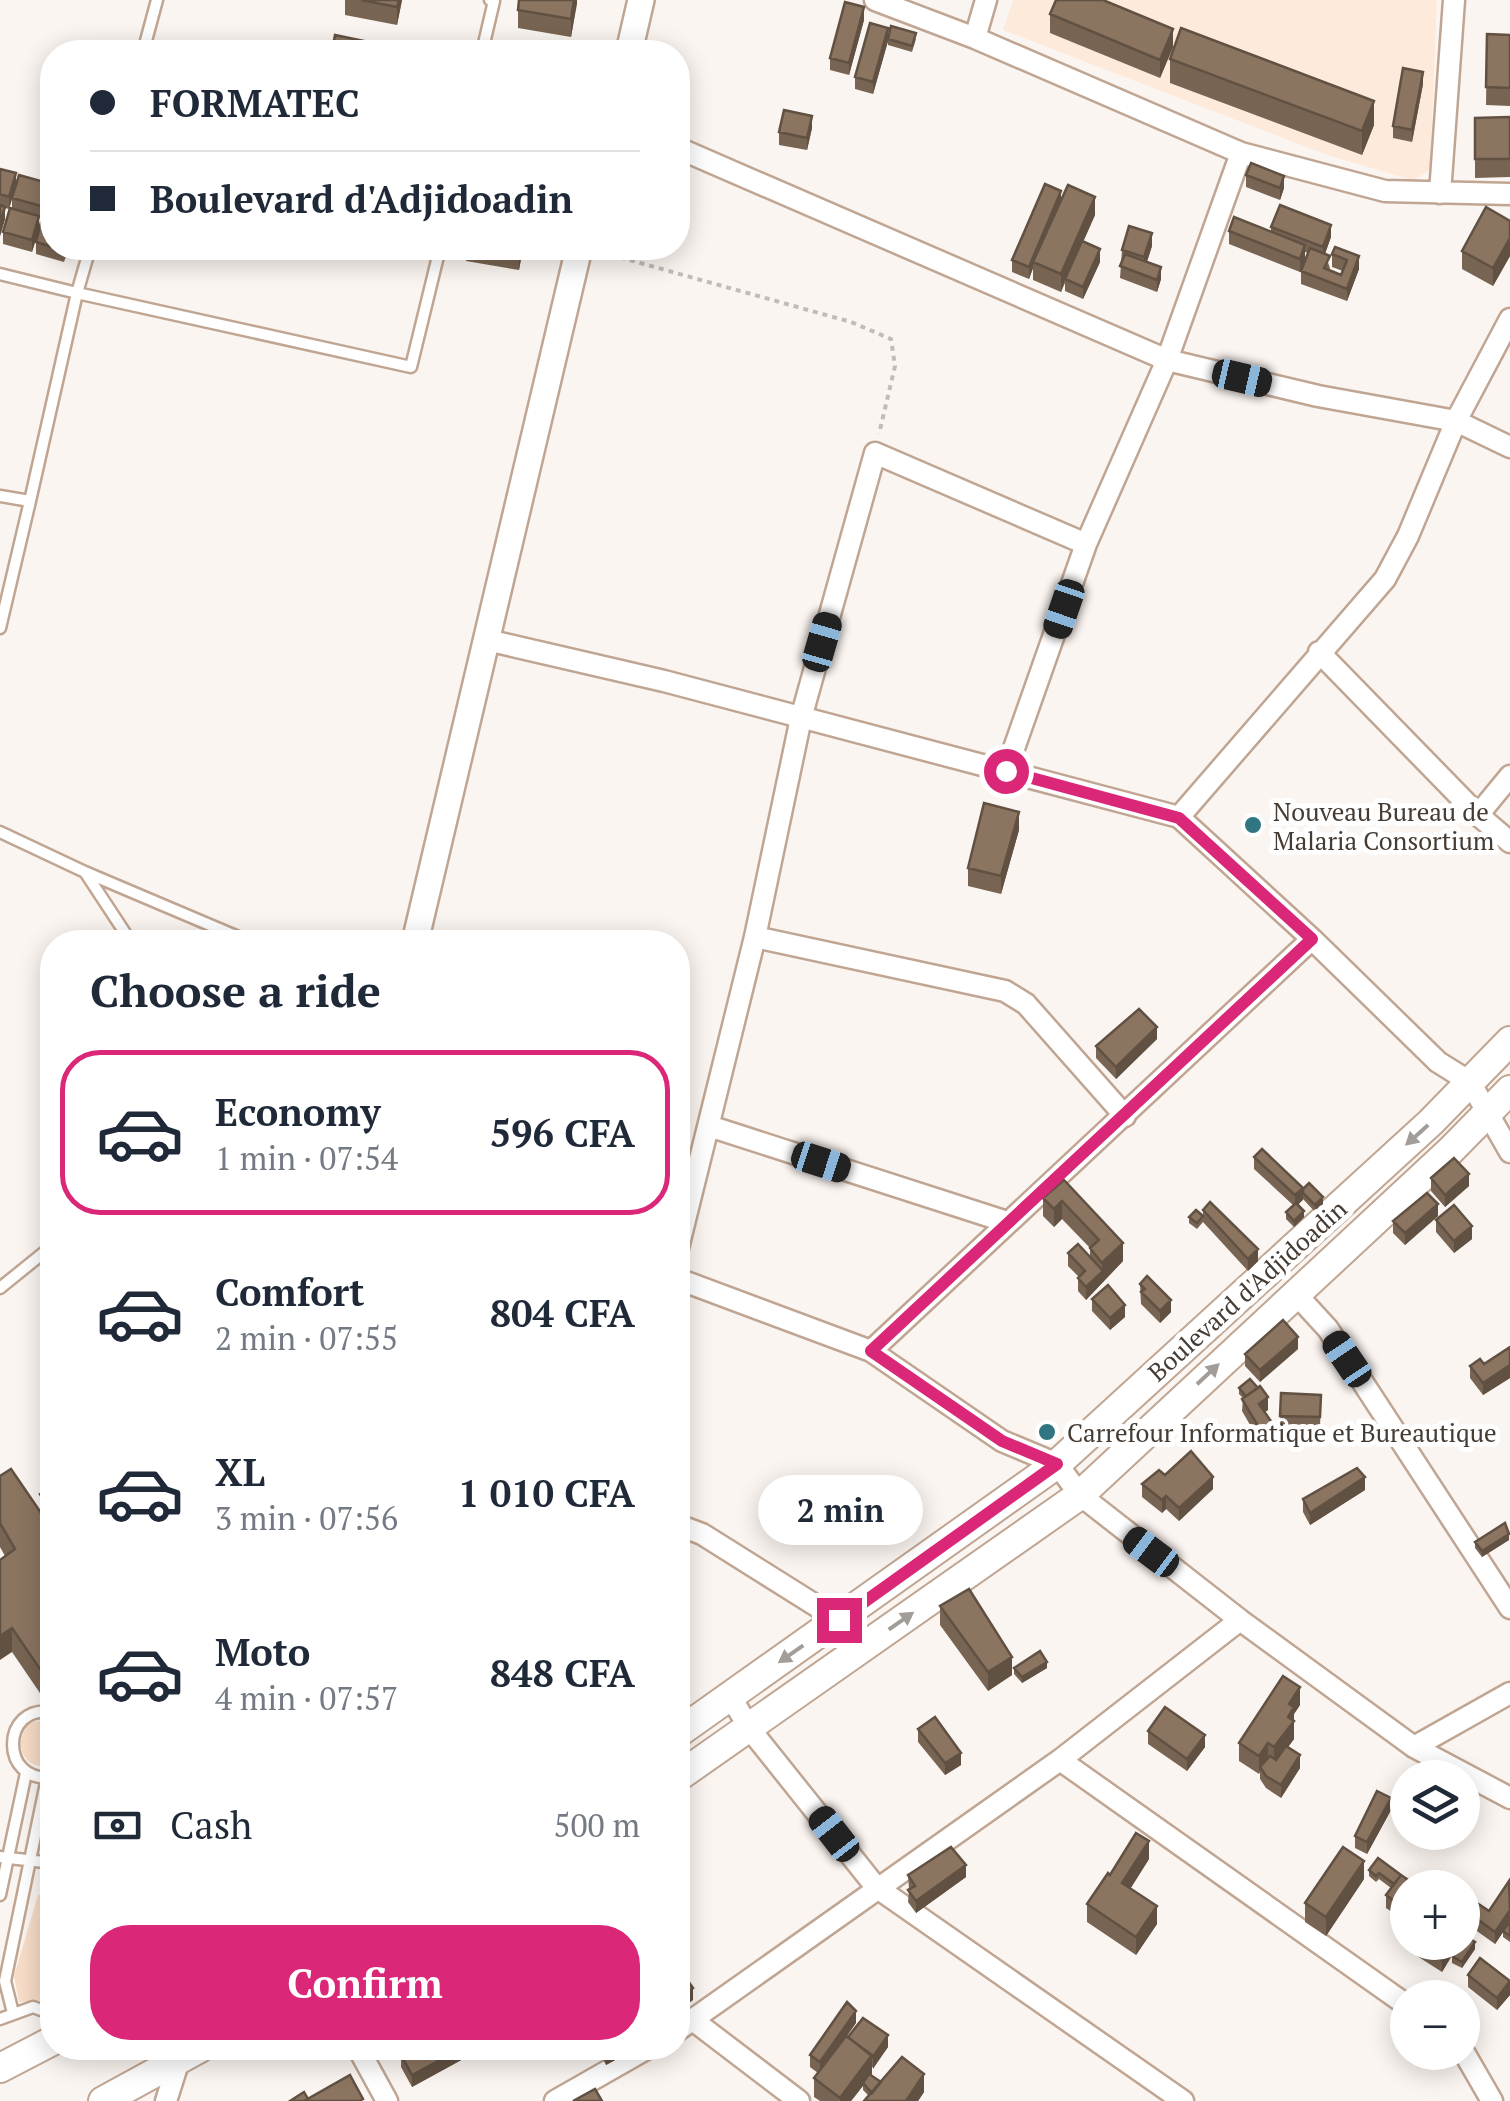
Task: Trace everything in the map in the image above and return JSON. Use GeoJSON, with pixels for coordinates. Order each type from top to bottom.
{"type":"FeatureCollection","features":[{"type":"Feature","properties":{"kind":"main road","name":"Boulevard d'Adjidoadin"},"geometry":{"type":"LineString","coordinates":[[690,1725],[1057,1464],[1510,1041]]}},
{"type":"Feature","properties":{"kind":"main road","name":"Boulevard d'Adjidoadin"},"geometry":{"type":"LineString","coordinates":[[690,1768],[1080,1495],[1510,1090]]}},
{"type":"Feature","properties":{"kind":"main road"},"geometry":{"type":"LineString","coordinates":[[0,2068],[40,2047]]}},
{"type":"Feature","properties":{"kind":"main road"},"geometry":{"type":"LineString","coordinates":[[103,2101],[171,2060]]}},
{"type":"Feature","properties":{"kind":"street"},"geometry":{"type":"LineString","coordinates":[[631,40],[642,0]]}},
{"type":"Feature","properties":{"kind":"street"},"geometry":{"type":"LineString","coordinates":[[875,0],[975,38],[1241,152],[1385,191],[1510,194]]}},
{"type":"Feature","properties":{"kind":"street"},"geometry":{"type":"LineString","coordinates":[[975,38],[986,0]]}},
{"type":"Feature","properties":{"kind":"street"},"geometry":{"type":"LineString","coordinates":[[1440,193],[1454,0]]}},
{"type":"Feature","properties":{"kind":"street"},"geometry":{"type":"LineString","coordinates":[[1006,771],[1086,544],[1167,360],[1241,152]]}},
{"type":"Feature","properties":{"kind":"street"},"geometry":{"type":"LineString","coordinates":[[690,153],[1167,360],[1318,396],[1456,421],[1510,448]]}},
{"type":"Feature","properties":{"kind":"street"},"geometry":{"type":"LineString","coordinates":[[418,930],[486,640],[588,260]]}},
{"type":"Feature","properties":{"kind":"street"},"geometry":{"type":"LineString","coordinates":[[1179,818],[1385,579],[1408,536],[1456,421],[1510,319]]}},
{"type":"Feature","properties":{"kind":"street"},"geometry":{"type":"LineString","coordinates":[[690,1201],[755,937],[801,718],[874,454],[1086,544]]}},
{"type":"Feature","properties":{"kind":"street"},"geometry":{"type":"LineString","coordinates":[[486,640],[664,680],[1179,818],[1312,939],[1438,1062],[1470,1082],[1510,1152]]}},
{"type":"Feature","properties":{"kind":"street"},"geometry":{"type":"LineString","coordinates":[[1319,652],[1478,815],[1510,842]]}},
{"type":"Feature","properties":{"kind":"street"},"geometry":{"type":"LineString","coordinates":[[1478,815],[1510,776]]}},
{"type":"Feature","properties":{"kind":"street"},"geometry":{"type":"LineString","coordinates":[[755,937],[1006,991],[1026,1004],[1125,1116]]}},
{"type":"Feature","properties":{"kind":"street"},"geometry":{"type":"LineString","coordinates":[[871,1351],[1312,939]]}},
{"type":"Feature","properties":{"kind":"street"},"geometry":{"type":"LineString","coordinates":[[709,1126],[1007,1222]]}},
{"type":"Feature","properties":{"kind":"street"},"geometry":{"type":"LineString","coordinates":[[690,1283],[871,1351],[1002,1441],[1057,1464],[1080,1495],[1240,1620],[1414,1747],[1510,1798]]}},
{"type":"Feature","properties":{"kind":"street"},"geometry":{"type":"LineString","coordinates":[[1296,1293],[1328,1329],[1510,1608]]}},
{"type":"Feature","properties":{"kind":"street"},"geometry":{"type":"LineString","coordinates":[[690,1530],[839,1620]]}},
{"type":"Feature","properties":{"kind":"street"},"geometry":{"type":"LineString","coordinates":[[690,2023],[876,1887],[1060,1760],[1240,1620]]}},
{"type":"Feature","properties":{"kind":"street"},"geometry":{"type":"LineString","coordinates":[[1414,1747],[1510,1693]]}},
{"type":"Feature","properties":{"kind":"street"},"geometry":{"type":"LineString","coordinates":[[731,1697],[748,1728],[876,1887],[1182,2101]]}},
{"type":"Feature","properties":{"kind":"street"},"geometry":{"type":"LineString","coordinates":[[1060,1760],[1390,1993]]}},
{"type":"Feature","properties":{"kind":"street"},"geometry":{"type":"LineString","coordinates":[[690,2029],[799,2101]]}},
{"type":"Feature","properties":{"kind":"street"},"geometry":{"type":"LineString","coordinates":[[166,2101],[182,2060]]}},
{"type":"Feature","properties":{"kind":"street"},"geometry":{"type":"LineString","coordinates":[[365,2060],[387,2101]]}},
{"type":"Feature","properties":{"kind":"street"},"geometry":{"type":"LineString","coordinates":[[555,2101],[627,2060]]}},
{"type":"Feature","properties":{"kind":"street"},"geometry":{"type":"LineString","coordinates":[[1474,2070],[1492,2101]]}},
{"type":"Feature","properties":{"kind":"lane"},"geometry":{"type":"LineString","coordinates":[[146,40],[157,0]]}},
{"type":"Feature","properties":{"kind":"lane"},"geometry":{"type":"LineString","coordinates":[[485,40],[494,1],[490,0]]}},
{"type":"Feature","properties":{"kind":"lane"},"geometry":{"type":"LineString","coordinates":[[0,628],[87,260]]}},
{"type":"Feature","properties":{"kind":"lane"},"geometry":{"type":"LineString","coordinates":[[0,274],[411,367],[437,260]]}},
{"type":"Feature","properties":{"kind":"lane"},"geometry":{"type":"LineString","coordinates":[[0,496],[30,500]]}},
{"type":"Feature","properties":{"kind":"lane"},"geometry":{"type":"LineString","coordinates":[[0,832],[222,930]]}},
{"type":"Feature","properties":{"kind":"lane"},"geometry":{"type":"LineString","coordinates":[[86,872],[123,930]]}},
{"type":"Feature","properties":{"kind":"lane"},"geometry":{"type":"LineString","coordinates":[[0,1288],[40,1256]]}},
{"type":"Feature","properties":{"kind":"lane"},"geometry":{"type":"LineString","coordinates":[[40,1711],[22,1718],[5,1745],[14,1762],[26,1773],[40,1777]]}},
{"type":"Feature","properties":{"kind":"lane"},"geometry":{"type":"LineString","coordinates":[[0,1895],[4,1858],[26,1773]]}},
{"type":"Feature","properties":{"kind":"lane"},"geometry":{"type":"LineString","coordinates":[[14,2012],[5,1981],[40,1819]]}},
{"type":"Feature","properties":{"kind":"lane"},"geometry":{"type":"LineString","coordinates":[[4,1858],[40,1862]]}},
{"type":"Feature","properties":{"kind":"lane"},"geometry":{"type":"LineString","coordinates":[[0,2019],[34,2007],[40,2009]]}},
{"type":"Feature","properties":{"kind":"path"},"geometry":{"type":"LineString","coordinates":[[627,260],[851,322],[891,339],[895,366],[874,454]]}},
{"type":"Feature","properties":{"kind":"shaded area"},"geometry":{"type":"Polygon","coordinates":[[[1013,0],[1437,0],[1430,170],[1413,180],[1330,156],[1003,30],[1013,0]]]}},
{"type":"Feature","properties":{"kind":"shaded area"},"geometry":{"type":"Polygon","coordinates":[[[40,1720],[40,1766],[27,1760],[21,1747],[30,1723],[40,1720]]]}},
{"type":"Feature","properties":{"kind":"shaded area"},"geometry":{"type":"Polygon","coordinates":[[[40,1895],[40,2001],[19,2002],[14,1976],[40,1895]]]}},
{"type":"Feature","properties":{"kind":"building"},"geometry":{"type":"Polygon","coordinates":[[[361,0],[399,0],[397,7],[361,0]]]}},
{"type":"Feature","properties":{"kind":"building"},"geometry":{"type":"Polygon","coordinates":[[[519,0],[574,0],[571,19],[518,10],[519,0]]]}},
{"type":"Feature","properties":{"kind":"building"},"geometry":{"type":"Polygon","coordinates":[[[1056,0],[1103,0],[1173,29],[1160,60],[1050,14],[1056,0]]]}},
{"type":"Feature","properties":{"kind":"building"},"geometry":{"type":"Polygon","coordinates":[[[845,2],[864,7],[849,63],[830,58],[845,2]]]}},
{"type":"Feature","properties":{"kind":"building"},"geometry":{"type":"Polygon","coordinates":[[[870,23],[888,28],[873,82],[855,77],[870,23]]]}},
{"type":"Feature","properties":{"kind":"building"},"geometry":{"type":"Polygon","coordinates":[[[891,26],[916,33],[912,46],[888,39],[891,26]]]}},
{"type":"Feature","properties":{"kind":"building"},"geometry":{"type":"Polygon","coordinates":[[[1181,28],[1374,101],[1362,131],[1170,59],[1181,28]]]}},
{"type":"Feature","properties":{"kind":"building"},"geometry":{"type":"Polygon","coordinates":[[[1487,34],[1510,35],[1510,88],[1486,87],[1487,34]]]}},
{"type":"Feature","properties":{"kind":"building"},"geometry":{"type":"Polygon","coordinates":[[[1403,68],[1423,72],[1412,130],[1393,126],[1403,68]]]}},
{"type":"Feature","properties":{"kind":"building"},"geometry":{"type":"Polygon","coordinates":[[[784,110],[812,116],[807,138],[779,132],[784,110]]]}},
{"type":"Feature","properties":{"kind":"building"},"geometry":{"type":"Polygon","coordinates":[[[1510,117],[1510,159],[1475,159],[1475,118],[1510,117]]]}},
{"type":"Feature","properties":{"kind":"building"},"geometry":{"type":"Polygon","coordinates":[[[1251,163],[1284,176],[1280,188],[1246,175],[1251,163]]]}},
{"type":"Feature","properties":{"kind":"building"},"geometry":{"type":"Polygon","coordinates":[[[0,169],[16,173],[9,197],[0,194],[0,169]]]}},
{"type":"Feature","properties":{"kind":"building"},"geometry":{"type":"Polygon","coordinates":[[[19,175],[40,181],[40,206],[12,198],[19,175]]]}},
{"type":"Feature","properties":{"kind":"building"},"geometry":{"type":"Polygon","coordinates":[[[1045,184],[1061,191],[1029,267],[1012,260],[1045,184]]]}},
{"type":"Feature","properties":{"kind":"building"},"geometry":{"type":"Polygon","coordinates":[[[1068,185],[1095,197],[1061,274],[1033,262],[1068,185]]]}},
{"type":"Feature","properties":{"kind":"building"},"geometry":{"type":"Polygon","coordinates":[[[1280,205],[1331,225],[1323,247],[1271,227],[1280,205]]]}},
{"type":"Feature","properties":{"kind":"building"},"geometry":{"type":"Polygon","coordinates":[[[1486,207],[1510,221],[1510,238],[1493,268],[1462,251],[1486,207]]]}},
{"type":"Feature","properties":{"kind":"building"},"geometry":{"type":"Polygon","coordinates":[[[10,208],[39,216],[32,240],[3,232],[10,208]]]}},
{"type":"Feature","properties":{"kind":"building"},"geometry":{"type":"Polygon","coordinates":[[[1234,217],[1305,245],[1300,259],[1229,231],[1234,217]]]}},
{"type":"Feature","properties":{"kind":"building"},"geometry":{"type":"Polygon","coordinates":[[[1129,226],[1152,233],[1144,257],[1122,250],[1129,226]]]}},
{"type":"Feature","properties":{"kind":"building"},"geometry":{"type":"Polygon","coordinates":[[[1082,241],[1100,249],[1083,287],[1065,279],[1082,241]]]}},
{"type":"Feature","properties":{"kind":"building"},"geometry":{"type":"Polygon","coordinates":[[[1335,247],[1359,256],[1347,289],[1301,271],[1310,248],[1330,256],[1324,268],[1341,275],[1347,260],[1332,254],[1335,247]]]}},
{"type":"Feature","properties":{"kind":"building"},"geometry":{"type":"Polygon","coordinates":[[[1125,254],[1161,267],[1157,280],[1120,266],[1125,254]]]}},
{"type":"Feature","properties":{"kind":"building"},"geometry":{"type":"Polygon","coordinates":[[[984,803],[1019,812],[1001,876],[968,868],[984,803]]]}},
{"type":"Feature","properties":{"kind":"building"},"geometry":{"type":"Polygon","coordinates":[[[1139,1009],[1157,1027],[1116,1067],[1096,1046],[1139,1009]]]}},
{"type":"Feature","properties":{"kind":"building"},"geometry":{"type":"Polygon","coordinates":[[[1262,1149],[1303,1188],[1295,1195],[1254,1157],[1262,1149]]]}},
{"type":"Feature","properties":{"kind":"building"},"geometry":{"type":"Polygon","coordinates":[[[1454,1158],[1469,1174],[1445,1195],[1431,1178],[1454,1158]]]}},
{"type":"Feature","properties":{"kind":"building"},"geometry":{"type":"Polygon","coordinates":[[[1064,1180],[1123,1243],[1102,1263],[1090,1248],[1099,1240],[1062,1201],[1054,1209],[1043,1198],[1064,1180]]]}},
{"type":"Feature","properties":{"kind":"building"},"geometry":{"type":"Polygon","coordinates":[[[1309,1183],[1323,1197],[1315,1205],[1303,1193],[1309,1183]]]}},
{"type":"Feature","properties":{"kind":"building"},"geometry":{"type":"Polygon","coordinates":[[[1427,1193],[1438,1204],[1405,1233],[1393,1221],[1427,1193]]]}},
{"type":"Feature","properties":{"kind":"building"},"geometry":{"type":"Polygon","coordinates":[[[1210,1202],[1258,1249],[1248,1259],[1203,1210],[1210,1202]]]}},
{"type":"Feature","properties":{"kind":"building"},"geometry":{"type":"Polygon","coordinates":[[[1296,1203],[1304,1211],[1294,1221],[1286,1212],[1296,1203]]]}},
{"type":"Feature","properties":{"kind":"building"},"geometry":{"type":"Polygon","coordinates":[[[1454,1205],[1472,1226],[1454,1241],[1436,1220],[1454,1205]]]}},
{"type":"Feature","properties":{"kind":"building"},"geometry":{"type":"Polygon","coordinates":[[[1196,1210],[1203,1216],[1197,1223],[1189,1217],[1196,1210]]]}},
{"type":"Feature","properties":{"kind":"building"},"geometry":{"type":"Polygon","coordinates":[[[1078,1244],[1103,1271],[1086,1287],[1078,1278],[1085,1271],[1068,1253],[1078,1244]]]}},
{"type":"Feature","properties":{"kind":"building"},"geometry":{"type":"Polygon","coordinates":[[[1147,1276],[1171,1300],[1160,1311],[1141,1292],[1145,1289],[1140,1284],[1147,1276]]]}},
{"type":"Feature","properties":{"kind":"building"},"geometry":{"type":"Polygon","coordinates":[[[1108,1285],[1125,1305],[1110,1318],[1092,1299],[1108,1285]]]}},
{"type":"Feature","properties":{"kind":"building"},"geometry":{"type":"Polygon","coordinates":[[[1283,1320],[1298,1337],[1260,1370],[1245,1354],[1283,1320]]]}},
{"type":"Feature","properties":{"kind":"building"},"geometry":{"type":"Polygon","coordinates":[[[1510,1347],[1510,1365],[1483,1383],[1470,1366],[1480,1359],[1484,1364],[1510,1347]]]}},
{"type":"Feature","properties":{"kind":"building"},"geometry":{"type":"Polygon","coordinates":[[[1250,1379],[1258,1388],[1246,1396],[1239,1388],[1250,1379]]]}},
{"type":"Feature","properties":{"kind":"building"},"geometry":{"type":"Polygon","coordinates":[[[1260,1386],[1268,1397],[1259,1404],[1273,1424],[1261,1431],[1242,1399],[1260,1386]]]}},
{"type":"Feature","properties":{"kind":"building"},"geometry":{"type":"Polygon","coordinates":[[[1281,1393],[1321,1395],[1320,1417],[1280,1416],[1281,1393]]]}},
{"type":"Feature","properties":{"kind":"building"},"geometry":{"type":"Polygon","coordinates":[[[1191,1451],[1213,1477],[1179,1508],[1142,1484],[1159,1470],[1165,1475],[1191,1451]]]}},
{"type":"Feature","properties":{"kind":"building"},"geometry":{"type":"Polygon","coordinates":[[[1357,1468],[1365,1477],[1310,1513],[1303,1499],[1357,1468]]]}},
{"type":"Feature","properties":{"kind":"building"},"geometry":{"type":"Polygon","coordinates":[[[11,1469],[40,1511],[40,1669],[12,1628],[0,1636],[0,1560],[15,1549],[0,1523],[0,1476],[11,1469]]]}},
{"type":"Feature","properties":{"kind":"building"},"geometry":{"type":"Polygon","coordinates":[[[1505,1523],[1509,1534],[1482,1551],[1475,1542],[1505,1523]]]}},
{"type":"Feature","properties":{"kind":"building"},"geometry":{"type":"Polygon","coordinates":[[[969,1589],[1012,1657],[988,1672],[940,1606],[969,1589]]]}},
{"type":"Feature","properties":{"kind":"building"},"geometry":{"type":"Polygon","coordinates":[[[1040,1651],[1047,1662],[1022,1677],[1014,1668],[1040,1651]]]}},
{"type":"Feature","properties":{"kind":"building"},"geometry":{"type":"Polygon","coordinates":[[[1283,1676],[1300,1687],[1289,1704],[1294,1707],[1288,1717],[1294,1721],[1274,1747],[1268,1743],[1259,1756],[1239,1743],[1283,1676]]]}},
{"type":"Feature","properties":{"kind":"building"},"geometry":{"type":"Polygon","coordinates":[[[1165,1707],[1205,1735],[1187,1759],[1148,1731],[1165,1707]]]}},
{"type":"Feature","properties":{"kind":"building"},"geometry":{"type":"Polygon","coordinates":[[[935,1717],[961,1753],[945,1763],[918,1729],[935,1717]]]}},
{"type":"Feature","properties":{"kind":"building"},"geometry":{"type":"Polygon","coordinates":[[[1286,1746],[1300,1755],[1281,1785],[1260,1767],[1270,1756],[1276,1760],[1286,1746]]]}},
{"type":"Feature","properties":{"kind":"building"},"geometry":{"type":"Polygon","coordinates":[[[1377,1791],[1390,1798],[1367,1842],[1355,1836],[1377,1791]]]}},
{"type":"Feature","properties":{"kind":"building"},"geometry":{"type":"Polygon","coordinates":[[[1136,1833],[1149,1841],[1122,1883],[1157,1906],[1136,1937],[1087,1904],[1136,1833]]]}},
{"type":"Feature","properties":{"kind":"building"},"geometry":{"type":"Polygon","coordinates":[[[951,1847],[966,1865],[916,1901],[908,1890],[915,1886],[908,1875],[951,1847]]]}},
{"type":"Feature","properties":{"kind":"building"},"geometry":{"type":"Polygon","coordinates":[[[1343,1847],[1364,1861],[1326,1917],[1305,1903],[1343,1847]]]}},
{"type":"Feature","properties":{"kind":"building"},"geometry":{"type":"Polygon","coordinates":[[[1378,1858],[1394,1870],[1390,1870],[1390,1881],[1369,1870],[1378,1858]]]}},
{"type":"Feature","properties":{"kind":"building"},"geometry":{"type":"Polygon","coordinates":[[[1509,1881],[1510,1910],[1495,1932],[1480,1921],[1480,1905],[1489,1911],[1509,1881]]]}},
{"type":"Feature","properties":{"kind":"building"},"geometry":{"type":"Polygon","coordinates":[[[1480,1958],[1510,1981],[1497,1998],[1480,1985],[1480,1980],[1468,1975],[1480,1958]]]}},
{"type":"Feature","properties":{"kind":"building"},"geometry":{"type":"Polygon","coordinates":[[[847,2002],[856,2011],[820,2062],[810,2055],[847,2002]]]}},
{"type":"Feature","properties":{"kind":"building"},"geometry":{"type":"Polygon","coordinates":[[[863,2018],[888,2035],[873,2057],[848,2037],[863,2018]]]}},
{"type":"Feature","properties":{"kind":"building"},"geometry":{"type":"Polygon","coordinates":[[[846,2036],[872,2055],[840,2098],[814,2078],[846,2036]]]}},
{"type":"Feature","properties":{"kind":"building"},"geometry":{"type":"Polygon","coordinates":[[[902,2057],[924,2074],[906,2101],[864,2101],[902,2057]]]}},
{"type":"Feature","properties":{"kind":"building"},"geometry":{"type":"Polygon","coordinates":[[[404,2060],[440,2060],[412,2075],[404,2060]]]}},
{"type":"Feature","properties":{"kind":"building"},"geometry":{"type":"Polygon","coordinates":[[[869,2074],[881,2082],[872,2093],[863,2083],[869,2074]]]}},
{"type":"Feature","properties":{"kind":"building"},"geometry":{"type":"Polygon","coordinates":[[[350,2075],[363,2099],[304,2101],[350,2075]]]}},
{"type":"Feature","properties":{"kind":"building"},"geometry":{"type":"Polygon","coordinates":[[[595,2089],[602,2101],[573,2101],[595,2089]]]}},
{"type":"Feature","properties":{"kind":"building"},"geometry":{"type":"Polygon","coordinates":[[[304,2092],[308,2099],[290,2101],[304,2092]]]}},
{"type":"Feature","properties":{"kind":"place","name":"Nouveau Bureau de Malaria Consortium"},"geometry":{"type":"Point","coordinates":[1253,825]}},
{"type":"Feature","properties":{"kind":"place","name":"Carrefour Informatique et Bureautique"},"geometry":{"type":"Point","coordinates":[1047,1432]}},
{"type":"Feature","properties":{"kind":"route"},"geometry":{"type":"LineString","coordinates":[[839,1620],[1057,1464],[1002,1441],[871,1351],[1312,939],[1179,818],[1006,771]]}}]}
